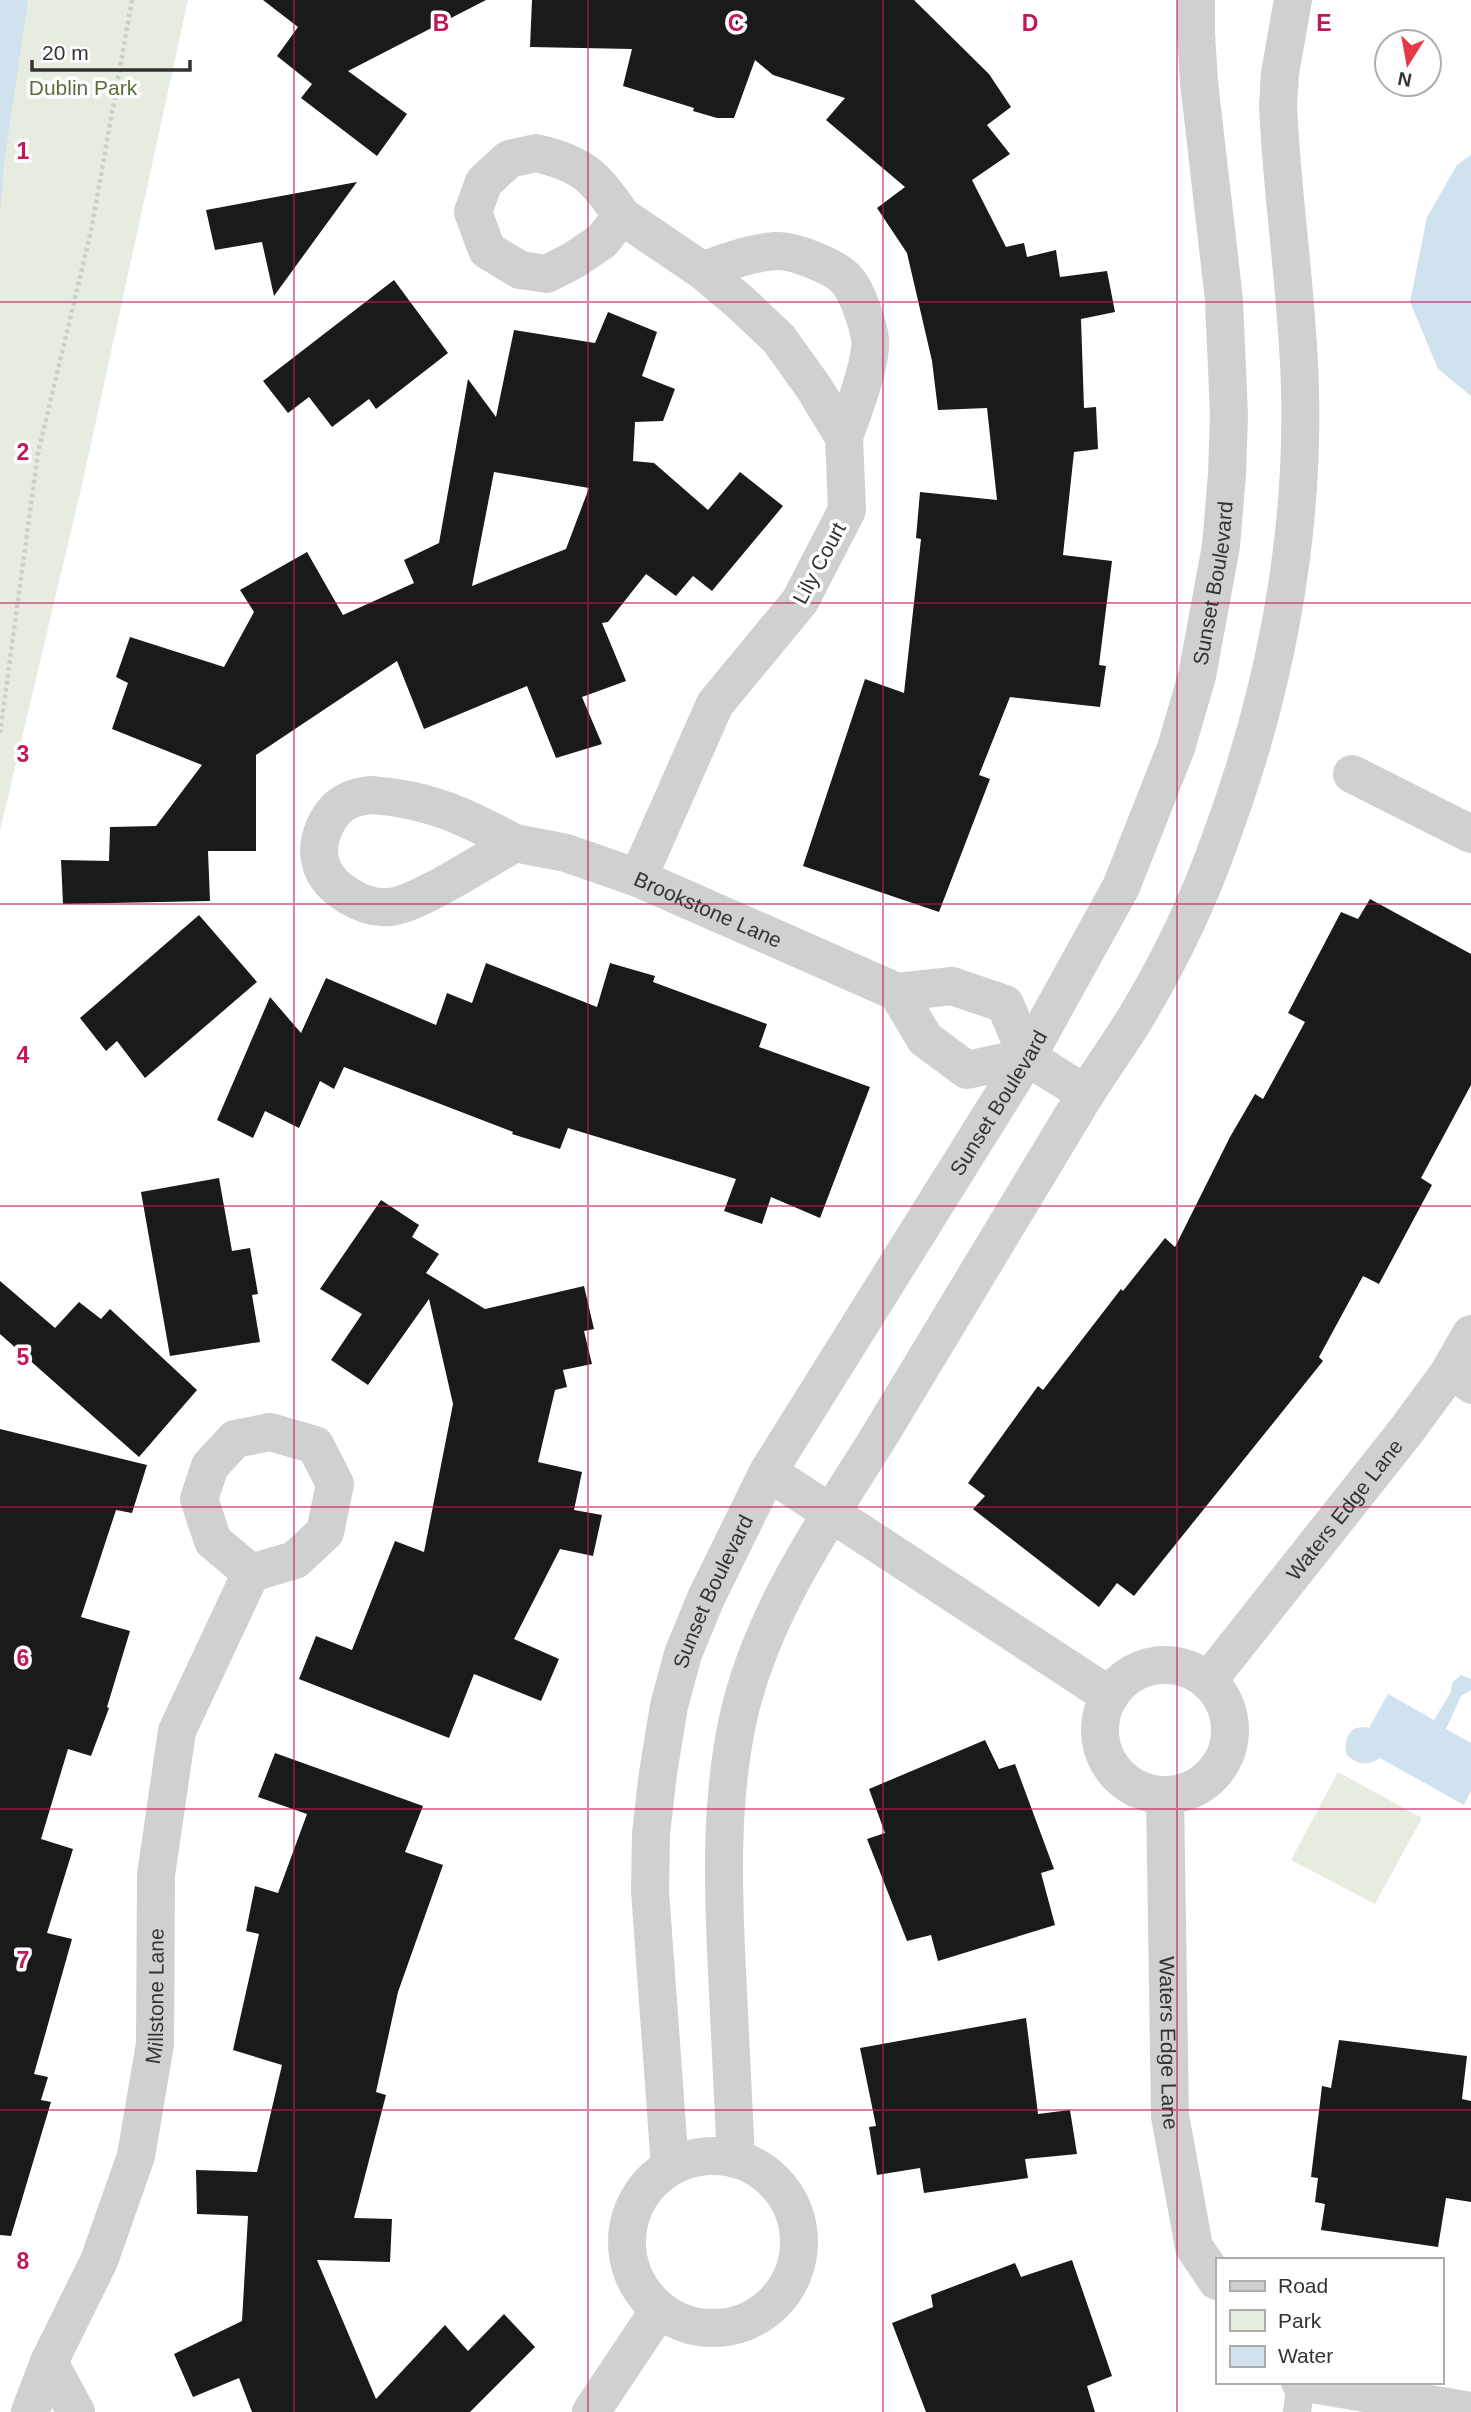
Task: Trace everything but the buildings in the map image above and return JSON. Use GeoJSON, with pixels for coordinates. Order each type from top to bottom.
{"type":"FeatureCollection","features":[{"type":"Feature","properties":{"kind":"street","name":"Sunset Boulevard"},"geometry":{"type":"LineString","coordinates":[[670,2167],[650,1891],[651,1834],[658,1773],[683,1654],[706,1598],[768,1472],[1027,1057],[1121,887],[1176,748],[1197,676],[1216,573],[1227,474],[1228,403],[1224,300],[1199,82],[1196,0]]}},
{"type":"Feature","properties":{"kind":"street"},"geometry":{"type":"LineString","coordinates":[[736,2159],[723,1900],[726,1807],[738,1718],[761,1642],[781,1600],[830,1515],[1086,1094],[1136,1017],[1182,935],[1221,840],[1245,766],[1276,653],[1292,545],[1299,473],[1298,327],[1278,105],[1280,73],[1293,0]]}},
{"type":"Feature","properties":{"kind":"street","name":"Lily Court"},"geometry":{"type":"LineString","coordinates":[[622,216],[703,271],[779,339],[844,437],[847,510],[800,601],[715,704],[638,878]]}},
{"type":"Feature","properties":{"kind":"street"},"geometry":{"type":"LineString","coordinates":[[703,271],[737,257],[779,251],[810,258],[845,278],[862,307],[870,340],[861,389],[844,437]]}},
{"type":"Feature","properties":{"kind":"street"},"geometry":{"type":"LineString","coordinates":[[1352,774],[1471,834]]}},
{"type":"Feature","properties":{"kind":"street","name":"Brookstone Lane"},"geometry":{"type":"LineString","coordinates":[[515,844],[566,853],[638,878],[897,992]]}},
{"type":"Feature","properties":{"kind":"street"},"geometry":{"type":"LineString","coordinates":[[1027,1057],[967,1070],[925,1039],[897,992],[951,986],[1005,1004],[1027,1057],[1086,1094]]}},
{"type":"Feature","properties":{"kind":"street","name":"Waters Edge Lane"},"geometry":{"type":"LineString","coordinates":[[1208,1681],[1406,1431],[1460,1382],[1471,1334]]}},
{"type":"Feature","properties":{"kind":"street"},"geometry":{"type":"LineString","coordinates":[[768,1472],[1110,1696]]}},
{"type":"Feature","properties":{"kind":"street","name":"Millstone Lane"},"geometry":{"type":"LineString","coordinates":[[30,2412],[49,2362],[99,2261],[136,2156],[155,2044],[156,1875],[177,1731],[251,1573]]}},
{"type":"Feature","properties":{"kind":"street"},"geometry":{"type":"LineString","coordinates":[[1169,1665],[1189,1670],[1208,1681],[1222,1698],[1230,1719],[1229,1742],[1222,1763],[1207,1780],[1187,1792],[1165,1796],[1144,1792],[1126,1783],[1112,1768],[1102,1749],[1100,1728],[1103,1709],[1110,1696],[1129,1676],[1148,1667],[1169,1665]]}},
{"type":"Feature","properties":{"kind":"street","name":"Waters Edge Lane"},"geometry":{"type":"LineString","coordinates":[[1165,1796],[1170,2116],[1194,2247],[1216,2280]]}},
{"type":"Feature","properties":{"kind":"street"},"geometry":{"type":"LineString","coordinates":[[713,2156],[736,2159],[761,2171],[771,2180],[781,2190],[794,2214],[799,2241],[795,2268],[782,2293],[762,2312],[738,2325],[710,2328],[683,2323],[659,2310],[640,2289],[629,2263],[626,2235],[633,2208],[648,2184],[670,2167],[691,2159],[713,2156]]}},
{"type":"Feature","properties":{"kind":"street"},"geometry":{"type":"LineString","coordinates":[[591,2412],[659,2310]]}},
{"type":"Feature","properties":{"kind":"street"},"geometry":{"type":"LineString","coordinates":[[49,2362],[76,2412]]}},
{"type":"Feature","properties":{"kind":"street"},"geometry":{"type":"LineString","coordinates":[[1312,2384],[1471,2412]]}},
{"type":"Feature","properties":{"kind":"lane"},"geometry":{"type":"LineString","coordinates":[[1297,2412],[1301,2384]]}},
{"type":"Feature","properties":{"kind":"path"},"geometry":{"type":"LineString","coordinates":[[0,733],[38,453],[90,230],[132,0]]}},
{"type":"Feature","properties":{"kind":"green space","name":"Dublin Park"},"geometry":{"type":"Polygon","coordinates":[[[0,0],[188,0],[83,480],[0,831],[0,0]]]}},
{"type":"Feature","properties":{"kind":"green space"},"geometry":{"type":"Polygon","coordinates":[[[1338,1772],[1422,1818],[1375,1904],[1291,1860],[1338,1772]]]}},
{"type":"Feature","properties":{"kind":"water"},"geometry":{"type":"Polygon","coordinates":[[[0,0],[28,0],[4,164],[0,216],[0,0]]]}},
{"type":"Feature","properties":{"kind":"water"},"geometry":{"type":"Polygon","coordinates":[[[1471,155],[1471,396],[1438,369],[1410,302],[1427,217],[1457,165],[1471,155]]]}},
{"type":"Feature","properties":{"kind":"water"},"geometry":{"type":"Polygon","coordinates":[[[1461,1675],[1471,1679],[1471,1690],[1461,1696],[1446,1729],[1471,1743],[1471,1791],[1464,1805],[1380,1758],[1363,1763],[1347,1755],[1346,1743],[1349,1734],[1357,1728],[1369,1728],[1388,1694],[1434,1720],[1451,1692],[1452,1683],[1461,1675]]]}}]}
